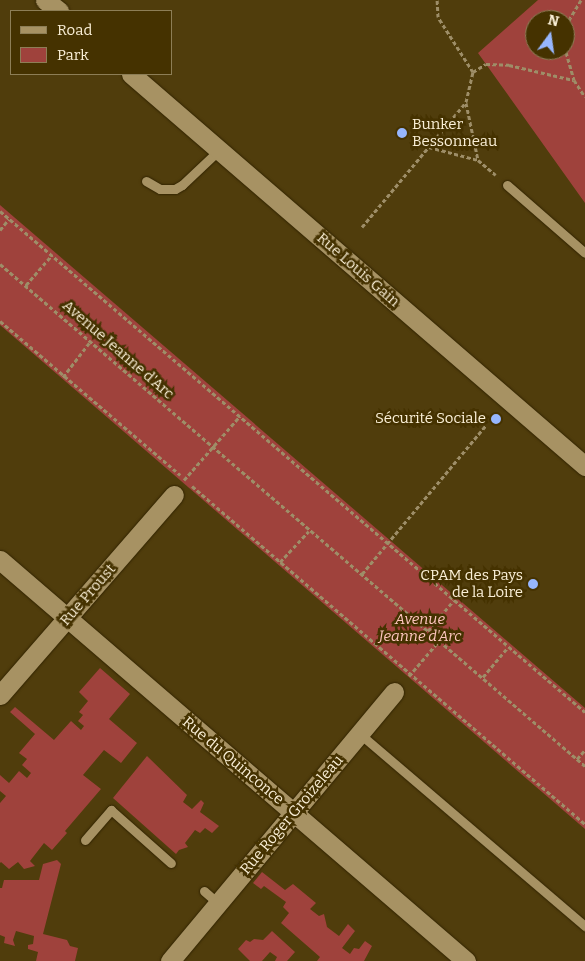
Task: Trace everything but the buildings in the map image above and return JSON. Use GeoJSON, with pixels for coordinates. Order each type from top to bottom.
{"type":"FeatureCollection","features":[{"type":"Feature","properties":{"kind":"street"},"geometry":{"type":"LineString","coordinates":[[45,0],[57,10]]}},
{"type":"Feature","properties":{"kind":"street","name":"Rue Louis Gain"},"geometry":{"type":"LineString","coordinates":[[132,75],[585,466]]}},
{"type":"Feature","properties":{"kind":"street","name":"Rue Proust"},"geometry":{"type":"LineString","coordinates":[[0,695],[179,487]]}},
{"type":"Feature","properties":{"kind":"street","name":"Rue du Quinconce"},"geometry":{"type":"LineString","coordinates":[[0,560],[466,961]]}},
{"type":"Feature","properties":{"kind":"street","name":"Rue Roger Groizeleau"},"geometry":{"type":"LineString","coordinates":[[170,961],[394,692]]}},
{"type":"Feature","properties":{"kind":"lane"},"geometry":{"type":"LineString","coordinates":[[146,181],[160,189],[175,189],[182,185],[219,150]]}},
{"type":"Feature","properties":{"kind":"lane"},"geometry":{"type":"LineString","coordinates":[[507,185],[585,253]]}},
{"type":"Feature","properties":{"kind":"lane"},"geometry":{"type":"LineString","coordinates":[[360,734],[585,926]]}},
{"type":"Feature","properties":{"kind":"lane"},"geometry":{"type":"LineString","coordinates":[[85,840],[111,810],[171,863]]}},
{"type":"Feature","properties":{"kind":"lane"},"geometry":{"type":"LineString","coordinates":[[204,891],[218,903]]}},
{"type":"Feature","properties":{"kind":"path"},"geometry":{"type":"LineString","coordinates":[[437,0],[438,17],[473,72]]}},
{"type":"Feature","properties":{"kind":"path"},"geometry":{"type":"LineString","coordinates":[[581,0],[570,18],[566,40],[568,66],[585,97]]}},
{"type":"Feature","properties":{"kind":"path"},"geometry":{"type":"LineString","coordinates":[[478,160],[466,102],[473,72],[486,64],[509,65],[574,80]]}},
{"type":"Feature","properties":{"kind":"path"},"geometry":{"type":"LineString","coordinates":[[362,227],[466,102]]}},
{"type":"Feature","properties":{"kind":"path"},"geometry":{"type":"LineString","coordinates":[[429,148],[478,160],[507,185]]}},
{"type":"Feature","properties":{"kind":"path"},"geometry":{"type":"LineString","coordinates":[[0,211],[585,712]]}},
{"type":"Feature","properties":{"kind":"path"},"geometry":{"type":"LineString","coordinates":[[0,230],[9,219]]}},
{"type":"Feature","properties":{"kind":"path"},"geometry":{"type":"LineString","coordinates":[[26,285],[52,256]]}},
{"type":"Feature","properties":{"kind":"path","name":"Avenue Jeanne d'Arc"},"geometry":{"type":"LineString","coordinates":[[0,264],[585,766]]}},
{"type":"Feature","properties":{"kind":"path"},"geometry":{"type":"LineString","coordinates":[[0,321],[63,376],[179,487],[280,562],[585,824]]}},
{"type":"Feature","properties":{"kind":"path"},"geometry":{"type":"LineString","coordinates":[[63,376],[90,342]]}},
{"type":"Feature","properties":{"kind":"path"},"geometry":{"type":"LineString","coordinates":[[179,487],[240,416]]}},
{"type":"Feature","properties":{"kind":"path"},"geometry":{"type":"LineString","coordinates":[[362,574],[486,425]]}},
{"type":"Feature","properties":{"kind":"path"},"geometry":{"type":"LineString","coordinates":[[280,562],[309,531]]}},
{"type":"Feature","properties":{"kind":"path"},"geometry":{"type":"LineString","coordinates":[[428,631],[454,600]]}},
{"type":"Feature","properties":{"kind":"path"},"geometry":{"type":"LineString","coordinates":[[410,675],[439,641]]}},
{"type":"Feature","properties":{"kind":"path"},"geometry":{"type":"LineString","coordinates":[[483,677],[508,647]]}},
{"type":"Feature","properties":{"kind":"path"},"geometry":{"type":"LineString","coordinates":[[577,759],[585,750]]}},
{"type":"Feature","properties":{"kind":"green space"},"geometry":{"type":"Polygon","coordinates":[[[538,0],[585,0],[585,203],[478,53],[525,11],[525,60],[575,60],[575,10],[527,10],[538,0]]]}},
{"type":"Feature","properties":{"kind":"green space","name":"Avenue Jeanne d'Arc"},"geometry":{"type":"Polygon","coordinates":[[[0,205],[585,708],[585,829],[0,325],[0,205]]]}},
{"type":"Feature","properties":{"kind":"green space"},"geometry":{"type":"Polygon","coordinates":[[[100,668],[130,694],[109,719],[137,743],[121,763],[104,750],[83,775],[101,789],[65,831],[67,833],[52,850],[44,843],[30,861],[35,866],[24,869],[18,862],[9,869],[0,863],[0,803],[6,796],[0,791],[0,775],[9,783],[19,771],[27,778],[31,773],[22,765],[27,759],[19,753],[35,734],[10,712],[15,707],[54,740],[71,721],[81,730],[84,726],[78,721],[83,715],[79,712],[88,701],[79,692],[100,668]]]}},
{"type":"Feature","properties":{"kind":"green space"},"geometry":{"type":"Polygon","coordinates":[[[147,756],[187,795],[183,802],[192,809],[201,800],[204,803],[200,812],[219,826],[212,833],[205,828],[200,833],[195,830],[185,843],[188,847],[179,850],[176,854],[113,798],[147,756]]]}},
{"type":"Feature","properties":{"kind":"green space"},"geometry":{"type":"Polygon","coordinates":[[[57,860],[61,864],[43,934],[67,940],[70,946],[78,948],[75,961],[36,961],[38,952],[28,949],[28,945],[33,944],[34,936],[16,931],[13,940],[15,946],[4,943],[5,937],[0,935],[0,888],[2,888],[4,880],[39,880],[43,864],[57,860]]]}},
{"type":"Feature","properties":{"kind":"green space"},"geometry":{"type":"Polygon","coordinates":[[[262,872],[285,890],[293,884],[316,903],[310,909],[319,916],[324,914],[327,927],[339,936],[348,924],[355,931],[342,948],[350,954],[354,948],[359,949],[365,941],[372,946],[364,961],[317,961],[320,957],[281,923],[289,913],[283,907],[286,902],[264,886],[261,889],[253,883],[262,872]]]}},
{"type":"Feature","properties":{"kind":"green space"},"geometry":{"type":"Polygon","coordinates":[[[272,931],[295,952],[287,961],[275,961],[277,957],[270,952],[262,961],[250,961],[238,949],[246,940],[250,942],[254,939],[263,940],[272,931]]]}},
{"type":"Feature","properties":{"kind":"place","name":"Bunker Bessonneau"},"geometry":{"type":"Point","coordinates":[402,133]}},
{"type":"Feature","properties":{"kind":"place","name":"Sécurité Sociale"},"geometry":{"type":"Point","coordinates":[496,419]}},
{"type":"Feature","properties":{"kind":"place","name":"CPAM des Pays de la Loire"},"geometry":{"type":"Point","coordinates":[533,584]}}]}
